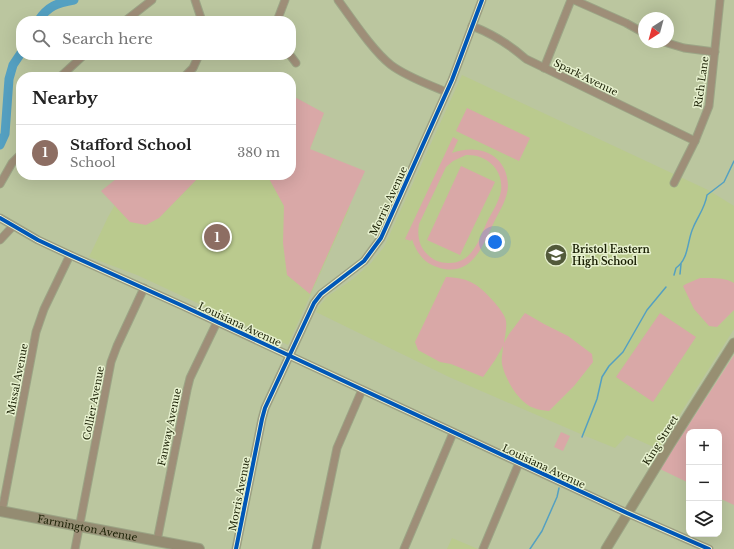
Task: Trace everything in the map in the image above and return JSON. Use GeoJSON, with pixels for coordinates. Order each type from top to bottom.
{"type":"FeatureCollection","features":[{"type":"Feature","properties":{"kind":"highway","name":"Farmington Avenue"},"geometry":{"type":"LineString","coordinates":[[1,511],[199,549]]}},
{"type":"Feature","properties":{"kind":"main road","name":"King Street"},"geometry":{"type":"LineString","coordinates":[[606,549],[734,343]]}},
{"type":"Feature","properties":{"kind":"street"},"geometry":{"type":"LineString","coordinates":[[131,16],[152,0]]}},
{"type":"Feature","properties":{"kind":"street"},"geometry":{"type":"LineString","coordinates":[[195,0],[200,16]]}},
{"type":"Feature","properties":{"kind":"street"},"geometry":{"type":"LineString","coordinates":[[279,16],[285,0]]}},
{"type":"Feature","properties":{"kind":"street"},"geometry":{"type":"LineString","coordinates":[[338,0],[381,56],[390,64],[412,77],[446,92]]}},
{"type":"Feature","properties":{"kind":"street","name":"Morris Avenue"},"geometry":{"type":"LineString","coordinates":[[236,549],[265,408],[314,303],[321,294],[364,261],[381,238],[446,92],[482,0]]}},
{"type":"Feature","properties":{"kind":"street"},"geometry":{"type":"LineString","coordinates":[[544,68],[572,0],[638,30]]}},
{"type":"Feature","properties":{"kind":"street","name":"Rich Lane"},"geometry":{"type":"LineString","coordinates":[[674,183],[695,141],[709,106],[720,0]]}},
{"type":"Feature","properties":{"kind":"street","name":"Spark Avenue"},"geometry":{"type":"LineString","coordinates":[[472,26],[498,37],[526,58],[544,68],[695,141]]}},
{"type":"Feature","properties":{"kind":"street"},"geometry":{"type":"LineString","coordinates":[[674,45],[684,48],[715,52]]}},
{"type":"Feature","properties":{"kind":"street"},"geometry":{"type":"LineString","coordinates":[[65,72],[79,60]]}},
{"type":"Feature","properties":{"kind":"street"},"geometry":{"type":"LineString","coordinates":[[189,72],[193,68],[197,60]]}},
{"type":"Feature","properties":{"kind":"street"},"geometry":{"type":"LineString","coordinates":[[0,184],[12,163],[16,159]]}},
{"type":"Feature","properties":{"kind":"street","name":"Louisiana Avenue"},"geometry":{"type":"LineString","coordinates":[[0,218],[70,255],[144,288],[453,433],[709,549]]}},
{"type":"Feature","properties":{"kind":"street"},"geometry":{"type":"LineString","coordinates":[[0,240],[13,226]]}},
{"type":"Feature","properties":{"kind":"street","name":"Missal Avenue"},"geometry":{"type":"LineString","coordinates":[[1,511],[36,332],[44,310],[70,255]]}},
{"type":"Feature","properties":{"kind":"street","name":"Collier Avenue"},"geometry":{"type":"LineString","coordinates":[[75,549],[111,362],[116,346],[144,288]]}},
{"type":"Feature","properties":{"kind":"street","name":"Fanway Avenue"},"geometry":{"type":"LineString","coordinates":[[157,541],[190,378],[217,322]]}},
{"type":"Feature","properties":{"kind":"street"},"geometry":{"type":"LineString","coordinates":[[316,549],[337,448],[362,390]]}},
{"type":"Feature","properties":{"kind":"street"},"geometry":{"type":"LineString","coordinates":[[404,549],[453,433]]}},
{"type":"Feature","properties":{"kind":"street"},"geometry":{"type":"LineString","coordinates":[[483,549],[519,463]]}},
{"type":"Feature","properties":{"kind":"shaded area","name":"Bristol Eastern High School"},"geometry":{"type":"Polygon","coordinates":[[[462,75],[708,190],[734,206],[734,329],[658,449],[627,435],[615,448],[449,377],[316,312],[328,296],[353,279],[371,263],[384,247],[462,75]]]}},
{"type":"Feature","properties":{"kind":"shaded area"},"geometry":{"type":"Polygon","coordinates":[[[296,98],[324,113],[310,149],[365,171],[310,294],[287,275],[283,243],[284,206],[270,180],[296,180],[296,98]]]}},
{"type":"Feature","properties":{"kind":"shaded area"},"geometry":{"type":"Polygon","coordinates":[[[467,108],[530,138],[519,161],[456,131],[467,108]]]}},
{"type":"Feature","properties":{"kind":"shaded area"},"geometry":{"type":"Polygon","coordinates":[[[324,113],[296,185],[350,207],[288,345],[137,275],[89,257],[108,217],[129,180],[296,180],[296,166],[324,113]]]}},
{"type":"Feature","properties":{"kind":"shaded area"},"geometry":{"type":"Polygon","coordinates":[[[453,137],[458,140],[452,153],[472,149],[489,154],[497,159],[506,174],[508,190],[485,241],[474,258],[459,268],[449,269],[437,267],[424,260],[412,239],[411,241],[405,239],[453,137]],[[466,155],[453,161],[446,167],[419,224],[418,233],[421,245],[430,257],[439,262],[448,263],[463,260],[474,250],[500,195],[501,183],[497,170],[487,160],[473,155],[466,155]]]}},
{"type":"Feature","properties":{"kind":"shaded area"},"geometry":{"type":"Polygon","coordinates":[[[461,166],[495,182],[460,255],[427,240],[461,166]]]}},
{"type":"Feature","properties":{"kind":"shaded area"},"geometry":{"type":"Polygon","coordinates":[[[115,180],[196,180],[159,218],[146,225],[130,222],[101,191],[115,180]]]}},
{"type":"Feature","properties":{"kind":"shaded area"},"geometry":{"type":"Polygon","coordinates":[[[446,277],[462,279],[474,284],[484,291],[495,303],[506,321],[504,343],[525,313],[568,336],[592,354],[593,362],[574,386],[549,411],[537,409],[528,405],[518,396],[509,383],[502,364],[503,346],[483,377],[451,364],[440,362],[418,350],[415,342],[446,277]]]}},
{"type":"Feature","properties":{"kind":"shaded area"},"geometry":{"type":"Polygon","coordinates":[[[700,278],[722,279],[734,283],[734,310],[717,327],[709,326],[694,309],[683,286],[700,278]]]}},
{"type":"Feature","properties":{"kind":"shaded area"},"geometry":{"type":"Polygon","coordinates":[[[660,313],[696,337],[653,402],[616,377],[660,313]]]}},
{"type":"Feature","properties":{"kind":"shaded area"},"geometry":{"type":"Polygon","coordinates":[[[734,355],[734,505],[722,499],[722,429],[686,429],[686,482],[660,469],[734,355]]]}},
{"type":"Feature","properties":{"kind":"shaded area"},"geometry":{"type":"Polygon","coordinates":[[[561,432],[570,436],[563,451],[554,447],[561,432]]]}},
{"type":"Feature","properties":{"kind":"shaded area"},"geometry":{"type":"Polygon","coordinates":[[[452,538],[478,549],[447,549],[452,538]]]}},
{"type":"Feature","properties":{"kind":"waterway"},"geometry":{"type":"LineString","coordinates":[[42,16],[53,6],[74,0]]}},
{"type":"Feature","properties":{"kind":"waterway"},"geometry":{"type":"LineString","coordinates":[[0,145],[5,134],[9,79],[13,65],[16,60]]}},
{"type":"Feature","properties":{"kind":"waterway"},"geometry":{"type":"LineString","coordinates":[[674,275],[676,268],[686,255],[691,233],[703,208],[707,195],[724,182],[734,161]]}},
{"type":"Feature","properties":{"kind":"waterway"},"geometry":{"type":"LineString","coordinates":[[680,274],[681,264]]}},
{"type":"Feature","properties":{"kind":"waterway"},"geometry":{"type":"LineString","coordinates":[[582,437],[597,399],[602,377],[609,366],[623,352],[647,310],[666,287]]}},
{"type":"Feature","properties":{"kind":"waterway"},"geometry":{"type":"LineString","coordinates":[[530,549],[542,531],[557,497],[559,488]]}},
{"type":"Feature","properties":{"kind":"cycle path"},"geometry":{"type":"LineString","coordinates":[[236,549],[265,408],[314,303],[321,294],[364,261],[381,238],[452,80],[482,0]]}},
{"type":"Feature","properties":{"kind":"cycle path"},"geometry":{"type":"LineString","coordinates":[[0,218],[38,240],[70,255],[183,306],[627,513],[709,549]]}},
{"type":"Feature","properties":{"kind":"place","name":"Stafford School"},"geometry":{"type":"Point","coordinates":[217,237]}},
{"type":"Feature","properties":{"kind":"place","name":"Bristol Eastern High School"},"geometry":{"type":"Point","coordinates":[556,255]}}]}
